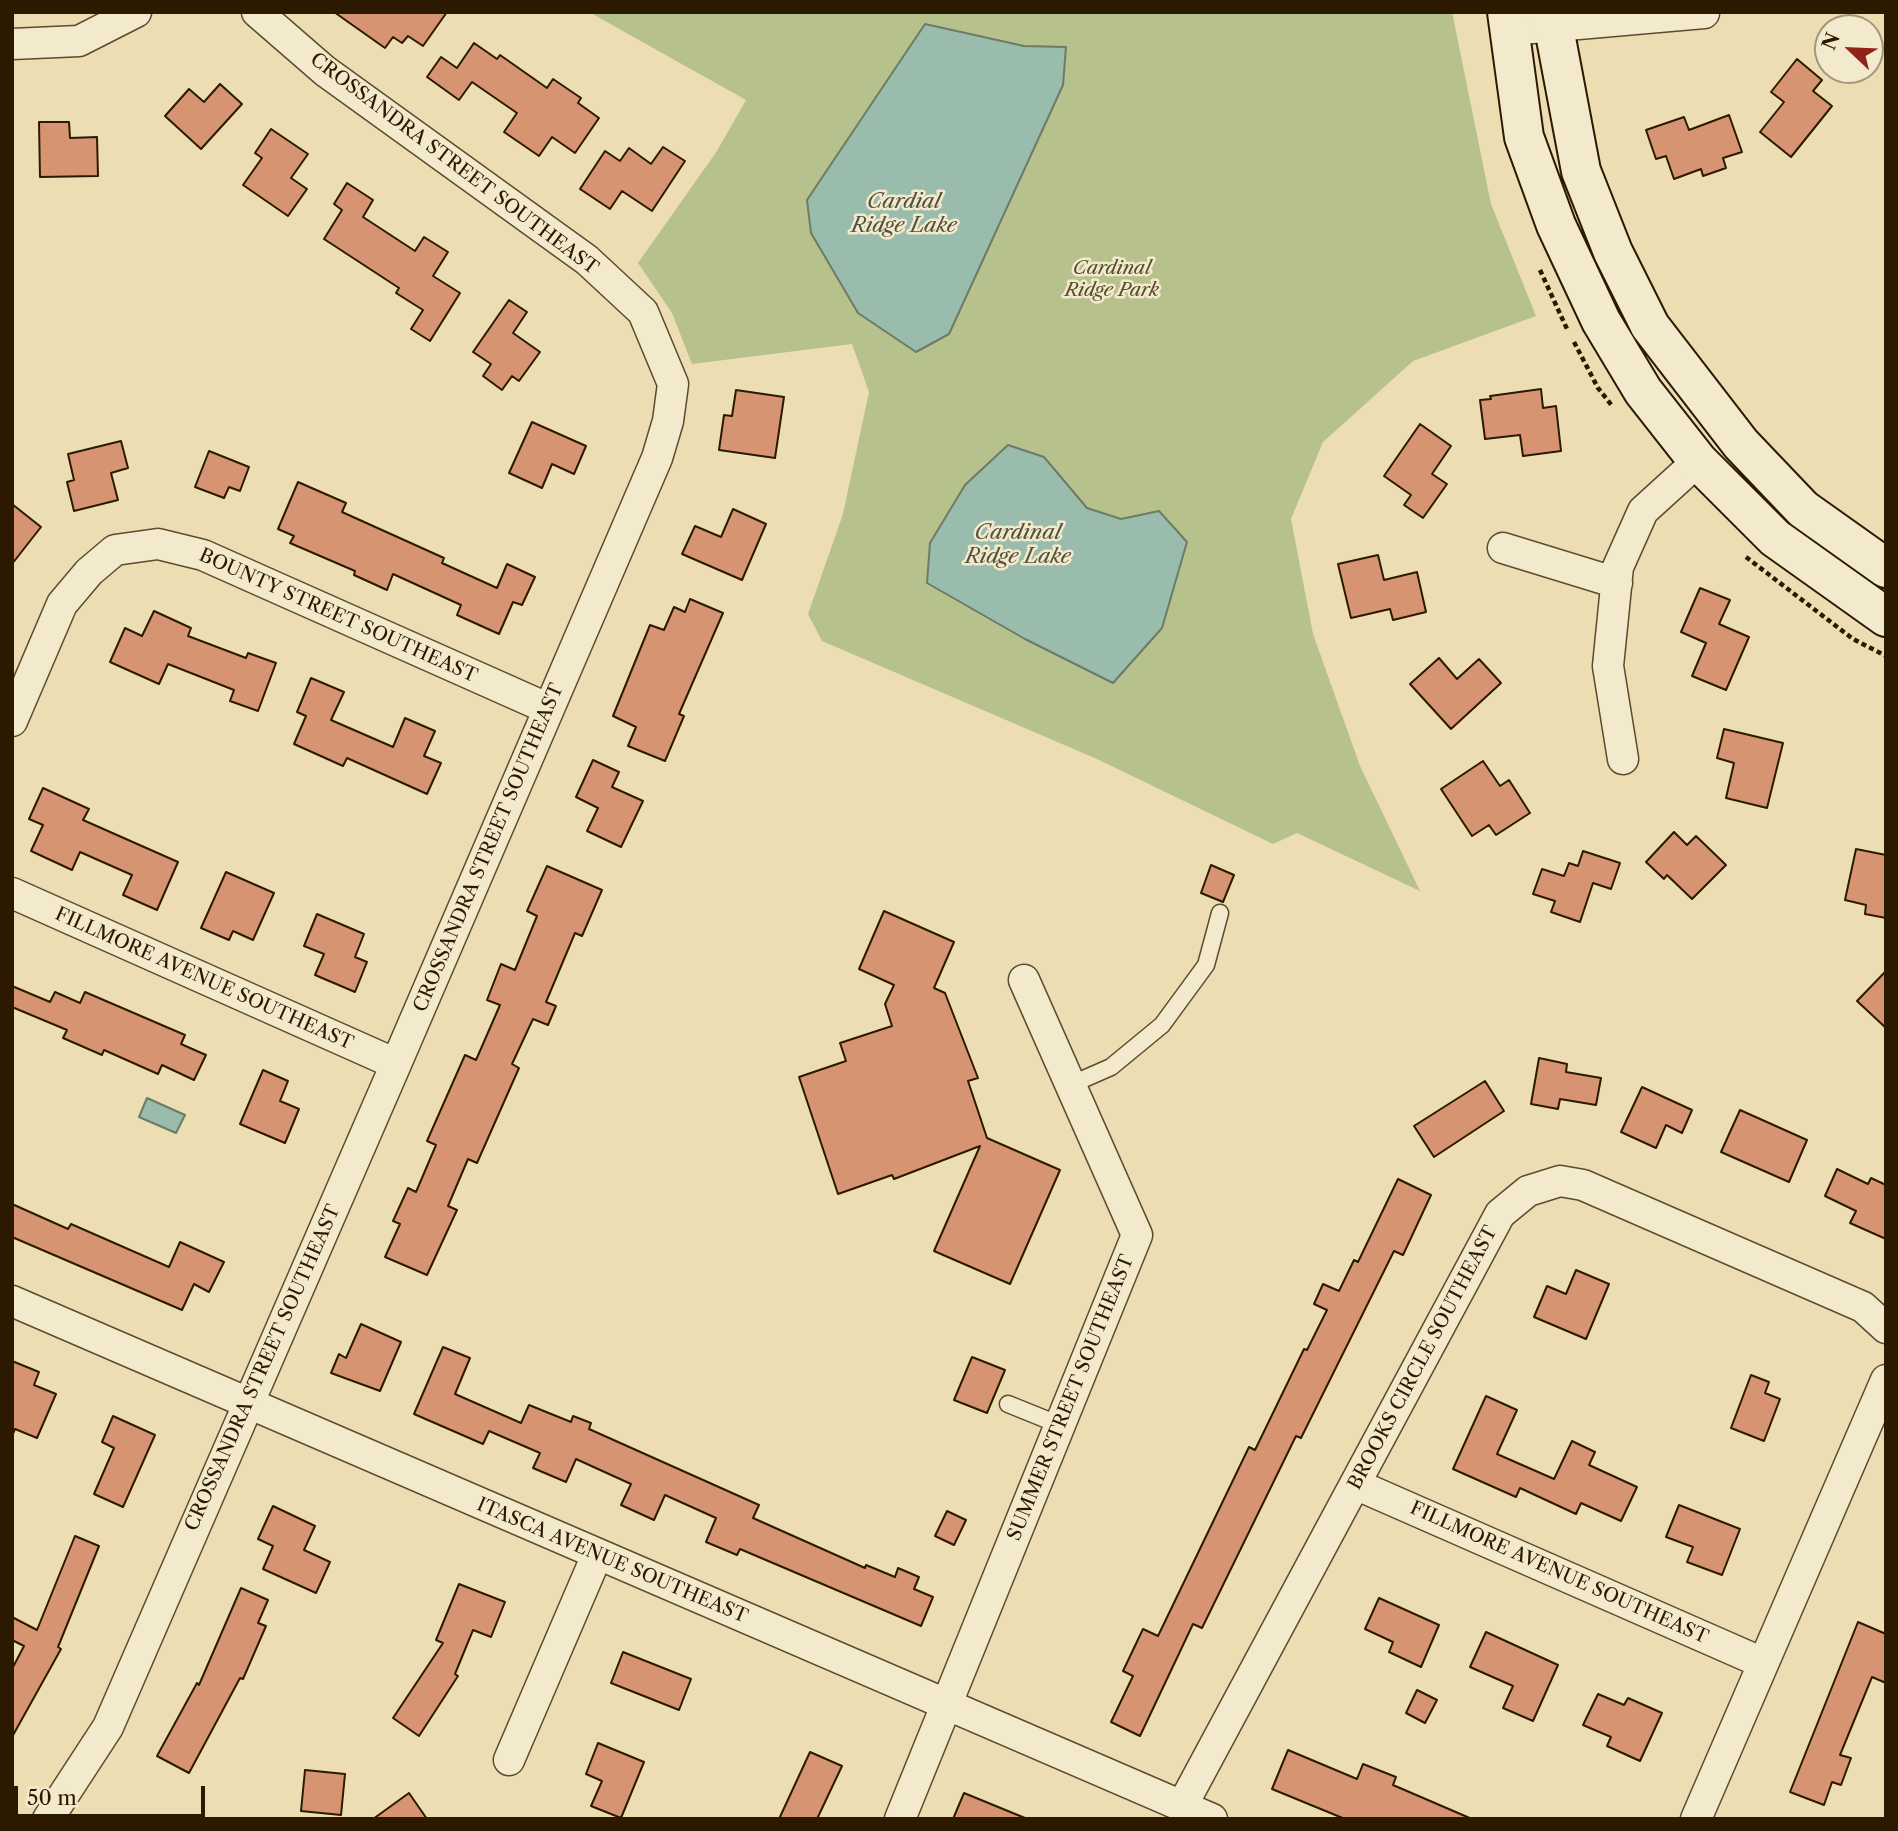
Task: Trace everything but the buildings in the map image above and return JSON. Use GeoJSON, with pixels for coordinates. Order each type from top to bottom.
{"type":"FeatureCollection","features":[{"type":"Feature","properties":{"kind":"street"},"geometry":{"type":"LineString","coordinates":[[12,44],[79,41],[136,12]]}},
{"type":"Feature","properties":{"kind":"street","name":"CROSSANDRA STREET SOUTHEAST"},"geometry":{"type":"LineString","coordinates":[[48,1819],[107,1727],[396,1065],[657,458],[668,421],[673,384],[643,312],[587,260],[325,71],[257,12]]}},
{"type":"Feature","properties":{"kind":"street"},"geometry":{"type":"LineString","coordinates":[[1704,13],[1508,21],[1524,137],[1556,225],[1601,321],[1643,391],[1698,461],[1775,538],[1886,617]]}},
{"type":"Feature","properties":{"kind":"street"},"geometry":{"type":"LineString","coordinates":[[1552,19],[1581,171],[1613,253],[1650,327],[1741,444],[1802,509],[1886,568]]}},
{"type":"Feature","properties":{"kind":"street"},"geometry":{"type":"LineString","coordinates":[[1623,759],[1608,666],[1618,567],[1643,511],[1698,461]]}},
{"type":"Feature","properties":{"kind":"street","name":"BOUNTY STREET SOUTHEAST"},"geometry":{"type":"LineString","coordinates":[[12,721],[62,604],[89,572],[115,550],[158,544],[203,555],[549,709]]}},
{"type":"Feature","properties":{"kind":"street"},"geometry":{"type":"LineString","coordinates":[[1503,548],[1617,583]]}},
{"type":"Feature","properties":{"kind":"street","name":"FILLMORE AVENUE SOUTHEAST"},"geometry":{"type":"LineString","coordinates":[[12,893],[396,1065]]}},
{"type":"Feature","properties":{"kind":"street","name":"SUMMER STREET SOUTHEAST"},"geometry":{"type":"LineString","coordinates":[[900,1819],[1137,1235],[1024,980]]}},
{"type":"Feature","properties":{"kind":"street","name":"BROOKS CIRCLE SOUTHEAST"},"geometry":{"type":"LineString","coordinates":[[1182,1806],[1500,1214],[1528,1191],[1560,1181],[1583,1185],[1863,1307],[1886,1328]]}},
{"type":"Feature","properties":{"kind":"street","name":"ITASCA AVENUE SOUTHEAST"},"geometry":{"type":"LineString","coordinates":[[12,1301],[1212,1819]]}},
{"type":"Feature","properties":{"kind":"street"},"geometry":{"type":"LineString","coordinates":[[1696,1819],[1886,1380]]}},
{"type":"Feature","properties":{"kind":"street","name":"FILLMORE AVENUE SOUTHEAST"},"geometry":{"type":"LineString","coordinates":[[1355,1484],[1763,1663]]}},
{"type":"Feature","properties":{"kind":"street"},"geometry":{"type":"LineString","coordinates":[[509,1760],[597,1555]]}},
{"type":"Feature","properties":{"kind":"lane"},"geometry":{"type":"LineString","coordinates":[[1070,1085],[1111,1067],[1162,1024],[1206,965],[1220,913]]}},
{"type":"Feature","properties":{"kind":"lane"},"geometry":{"type":"LineString","coordinates":[[1008,1404],[1060,1425]]}},
{"type":"Feature","properties":{"kind":"green space","name":"Cardinal Ridge Park"},"geometry":{"type":"Polygon","coordinates":[[[589,12],[1452,12],[1491,204],[1536,316],[1413,361],[1323,442],[1291,519],[1313,634],[1360,766],[1420,891],[1297,833],[1273,844],[1097,759],[822,641],[808,614],[843,514],[869,392],[852,344],[692,364],[672,313],[638,263],[717,151],[746,100],[589,12]]]}},
{"type":"Feature","properties":{"kind":"water","name":"Cardial Ridge Lake"},"geometry":{"type":"Polygon","coordinates":[[[925,24],[1024,46],[1066,47],[1063,85],[949,334],[916,352],[858,313],[811,233],[807,200],[925,24]]]}},
{"type":"Feature","properties":{"kind":"water","name":"Cardinal Ridge Lake"},"geometry":{"type":"Polygon","coordinates":[[[1008,445],[1044,457],[1087,508],[1121,519],[1159,511],[1187,542],[1162,628],[1113,683],[1025,639],[927,583],[930,543],[965,485],[1008,445]]]}},
{"type":"Feature","properties":{"kind":"water"},"geometry":{"type":"Polygon","coordinates":[[[147,1098],[185,1115],[176,1133],[139,1117],[147,1098]]]}}]}
